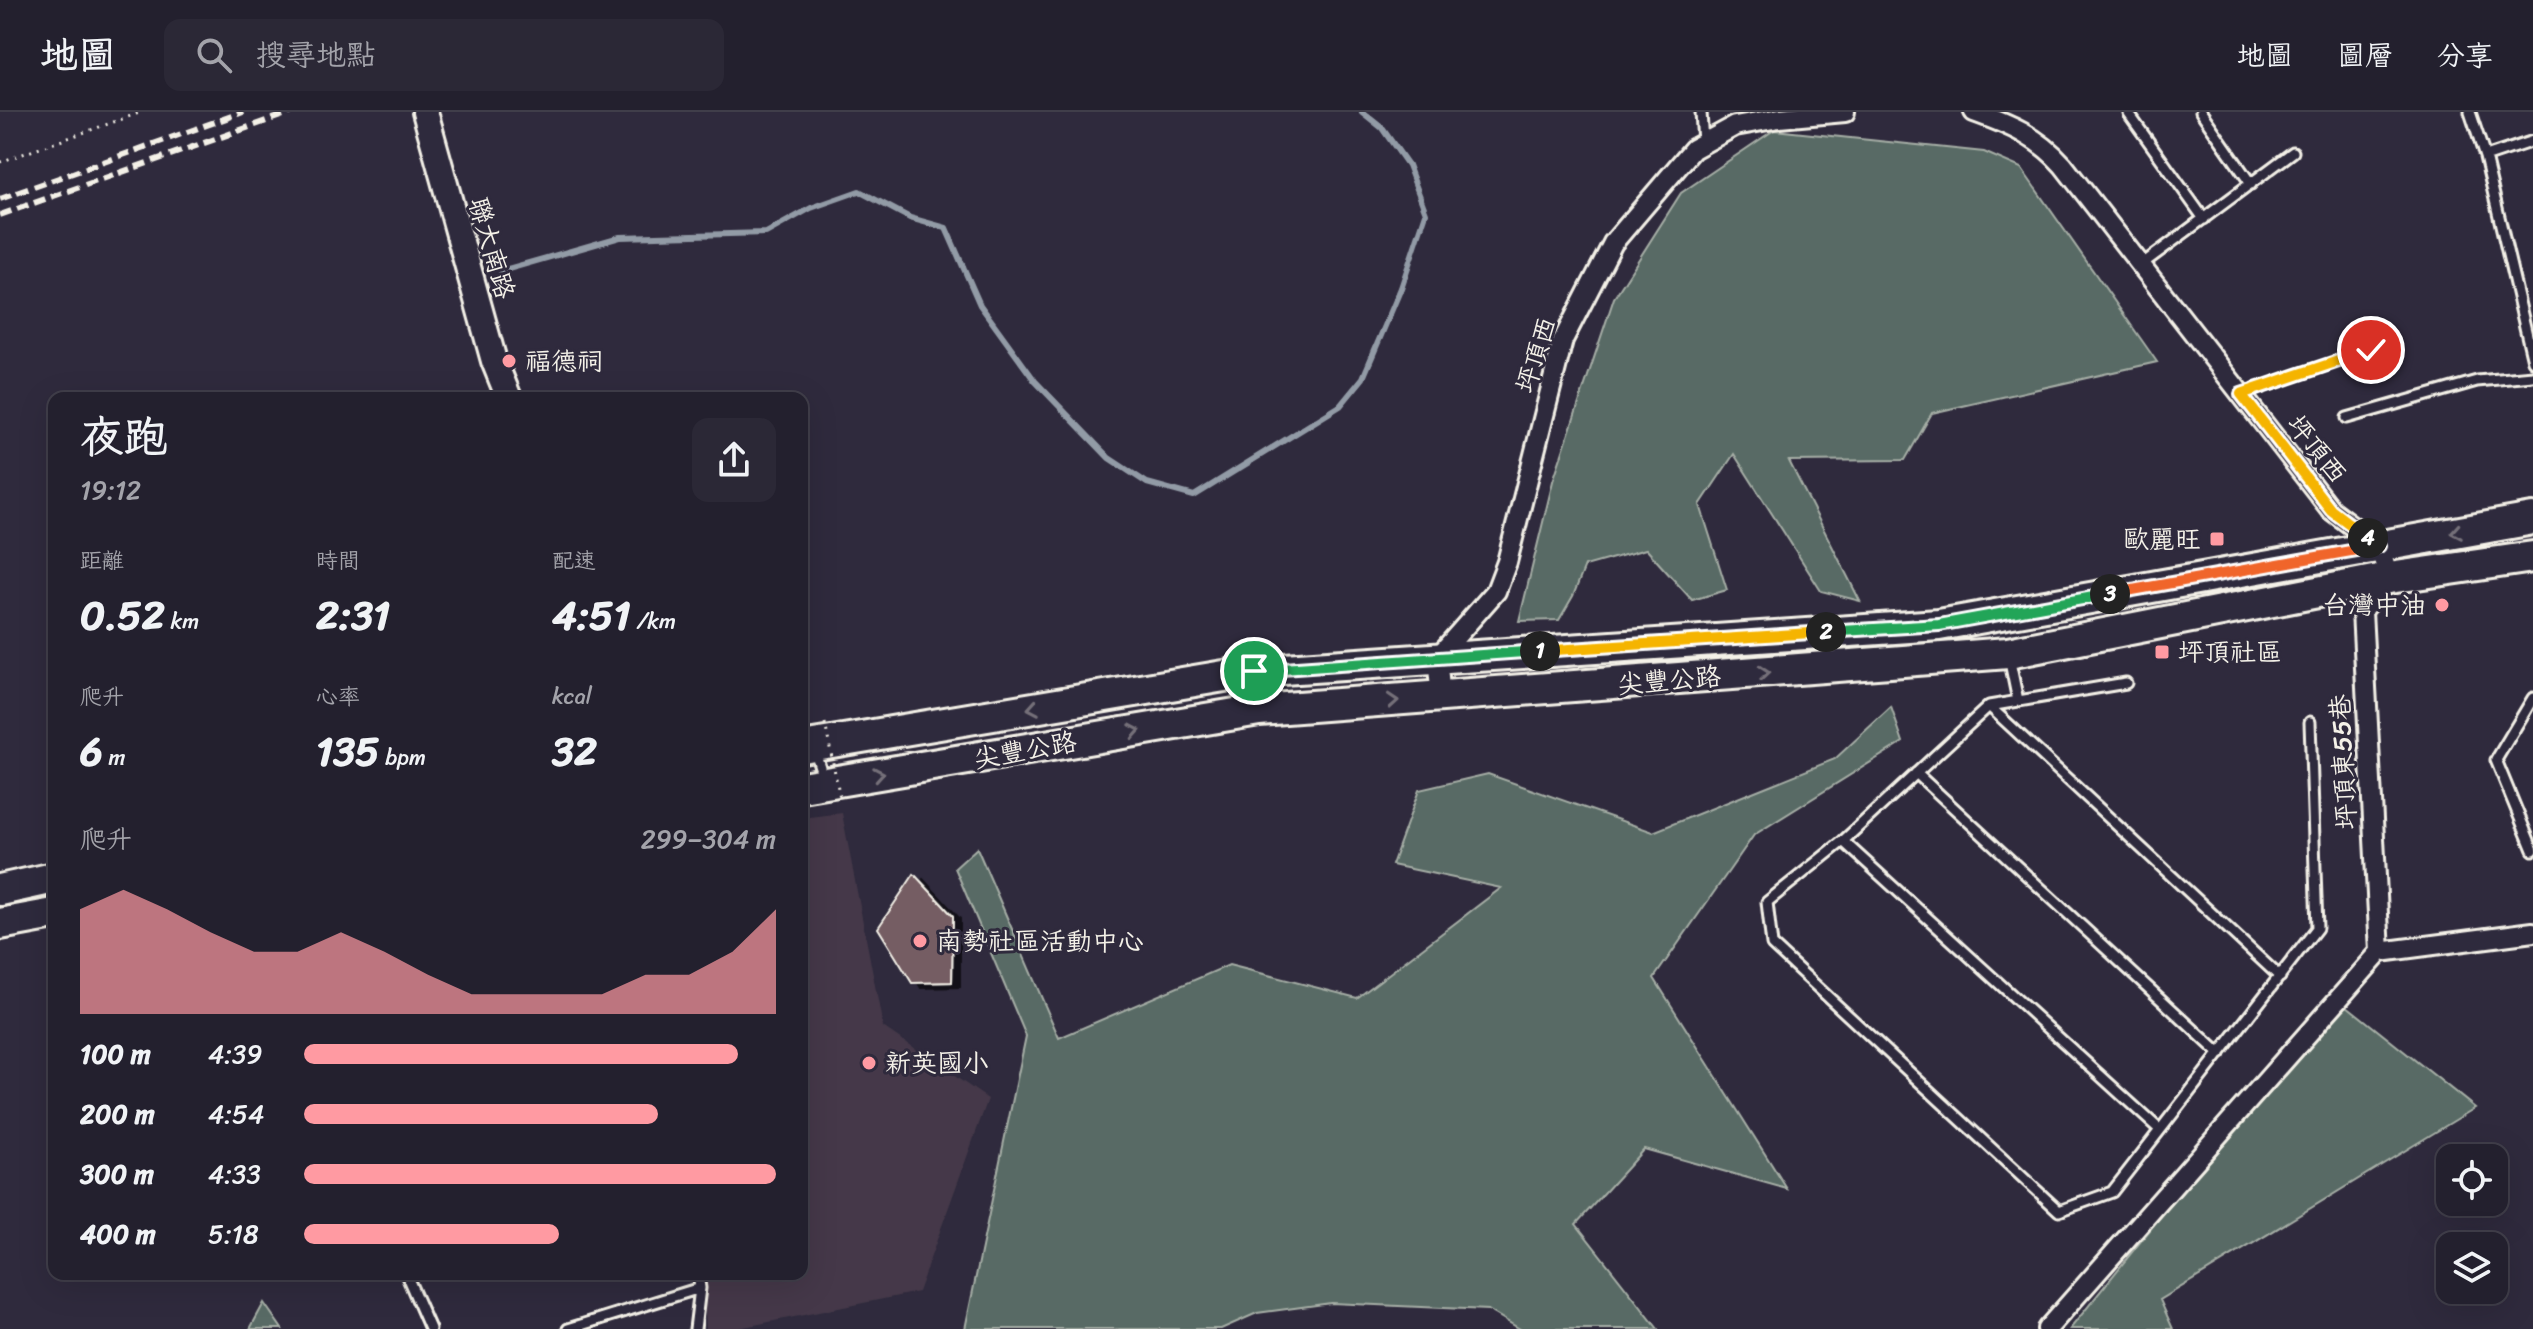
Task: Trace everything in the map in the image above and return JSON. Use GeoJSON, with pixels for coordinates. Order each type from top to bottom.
{"type":"FeatureCollection","features":[{"type":"Feature","properties":{"kind":"main road","name":"尖豐公路"},"geometry":{"type":"LineString","coordinates":[[814,738],[1254,671],[1939,625],[2533,519]]}},
{"type":"Feature","properties":{"kind":"main road","name":"尖豐公路"},"geometry":{"type":"LineString","coordinates":[[822,790],[1259,710],[2008,653],[2389,578],[2533,557]]}},
{"type":"Feature","properties":{"kind":"main road"},"geometry":{"type":"LineString","coordinates":[[0,890],[48,879]]}},
{"type":"Feature","properties":{"kind":"main road"},"geometry":{"type":"LineString","coordinates":[[0,924],[48,915]]}},
{"type":"Feature","properties":{"kind":"street","name":"聯大南路"},"geometry":{"type":"LineString","coordinates":[[425,112],[494,361],[507,392]]}},
{"type":"Feature","properties":{"kind":"street","name":"坪頂西"},"geometry":{"type":"LineString","coordinates":[[1437,658],[1496,591],[1507,562],[1563,340],[1613,243],[1693,149],[1703,143],[1735,126],[1845,112]]}},
{"type":"Feature","properties":{"kind":"street","name":"坪頂西"},"geometry":{"type":"LineString","coordinates":[[1974,112],[2008,124],[2045,146],[2331,510],[2379,546]]}},
{"type":"Feature","properties":{"kind":"street"},"geometry":{"type":"LineString","coordinates":[[2379,546],[2389,578]]}},
{"type":"Feature","properties":{"kind":"street","name":"坪頂東55巷"},"geometry":{"type":"LineString","coordinates":[[2380,952],[2362,611],[2389,578]]}},
{"type":"Feature","properties":{"kind":"street"},"geometry":{"type":"LineString","coordinates":[[1437,658],[1441,698]]}},
{"type":"Feature","properties":{"kind":"street"},"geometry":{"type":"LineString","coordinates":[[2047,1329],[2380,952],[2533,932]]}},
{"type":"Feature","properties":{"kind":"lane"},"geometry":{"type":"LineString","coordinates":[[1701,112],[1703,143]]}},
{"type":"Feature","properties":{"kind":"lane"},"geometry":{"type":"LineString","coordinates":[[2201,112],[2251,184]]}},
{"type":"Feature","properties":{"kind":"lane"},"geometry":{"type":"LineString","coordinates":[[2470,112],[2485,157],[2533,361]]}},
{"type":"Feature","properties":{"kind":"lane"},"geometry":{"type":"LineString","coordinates":[[2129,114],[2204,219]]}},
{"type":"Feature","properties":{"kind":"lane"},"geometry":{"type":"LineString","coordinates":[[2485,157],[2533,141]]}},
{"type":"Feature","properties":{"kind":"lane"},"geometry":{"type":"LineString","coordinates":[[2141,265],[2293,152]]}},
{"type":"Feature","properties":{"kind":"lane"},"geometry":{"type":"LineString","coordinates":[[2241,394],[2371,350]]}},
{"type":"Feature","properties":{"kind":"lane"},"geometry":{"type":"LineString","coordinates":[[2347,418],[2477,381],[2533,376]]}},
{"type":"Feature","properties":{"kind":"lane"},"geometry":{"type":"LineString","coordinates":[[2008,653],[2018,701]]}},
{"type":"Feature","properties":{"kind":"lane"},"geometry":{"type":"LineString","coordinates":[[2126,683],[1989,706],[1843,841],[1767,902],[1772,945],[2059,1211],[2112,1192],[2317,928],[2310,722]]}},
{"type":"Feature","properties":{"kind":"lane"},"geometry":{"type":"LineString","coordinates":[[2533,698],[2496,760],[2533,850]]}},
{"type":"Feature","properties":{"kind":"lane"},"geometry":{"type":"LineString","coordinates":[[1989,706],[2280,977]]}},
{"type":"Feature","properties":{"kind":"lane"},"geometry":{"type":"LineString","coordinates":[[814,738],[822,790]]}},
{"type":"Feature","properties":{"kind":"lane"},"geometry":{"type":"LineString","coordinates":[[1916,773],[2220,1054]]}},
{"type":"Feature","properties":{"kind":"lane"},"geometry":{"type":"LineString","coordinates":[[1843,841],[2160,1130]]}},
{"type":"Feature","properties":{"kind":"lane"},"geometry":{"type":"LineString","coordinates":[[409,1280],[430,1329]]}},
{"type":"Feature","properties":{"kind":"lane"},"geometry":{"type":"LineString","coordinates":[[695,1329],[699,1280]]}},
{"type":"Feature","properties":{"kind":"lane"},"geometry":{"type":"LineString","coordinates":[[568,1329],[700,1288]]}},
{"type":"Feature","properties":{"kind":"path"},"geometry":{"type":"LineString","coordinates":[[0,162],[142,112]]}},
{"type":"Feature","properties":{"kind":"path"},"geometry":{"type":"LineString","coordinates":[[814,738],[822,790]]}},
{"type":"Feature","properties":{"kind":"shaded area","name":"新英國小"},"geometry":{"type":"Polygon","coordinates":[[[842,813],[883,1027],[988,1099],[918,1292],[734,1329],[706,1329],[703,1280],[808,1280],[808,817],[842,813]]]}},
{"type":"Feature","properties":{"kind":"green space"},"geometry":{"type":"Polygon","coordinates":[[[1774,130],[1984,152],[2021,168],[2157,362],[1932,413],[1905,460],[1789,461],[1860,601],[1821,591],[1734,454],[1700,505],[1727,590],[1692,600],[1646,549],[1585,566],[1559,620],[1519,621],[1553,481],[1614,298],[1681,193],[1774,130]]]}},
{"type":"Feature","properties":{"kind":"green space"},"geometry":{"type":"Polygon","coordinates":[[[1891,707],[1903,742],[1754,835],[1654,978],[1787,1189],[1644,1149],[1576,1224],[1658,1329],[1520,1329],[1488,1310],[1331,1303],[1257,1313],[1221,1329],[965,1329],[1026,1036],[955,868],[977,848],[1059,1038],[1229,965],[1357,998],[1501,888],[1392,865],[1419,790],[1488,774],[1653,832],[1835,759],[1891,707]]]}},
{"type":"Feature","properties":{"kind":"green space"},"geometry":{"type":"Polygon","coordinates":[[[2337,998],[2475,1108],[2160,1300],[2173,1329],[2070,1329],[2337,998]]]}},
{"type":"Feature","properties":{"kind":"green space"},"geometry":{"type":"Polygon","coordinates":[[[264,1303],[282,1329],[250,1329],[264,1303]]]}},
{"type":"Feature","properties":{"kind":"building","name":"南勢社區活動中心"},"geometry":{"type":"Polygon","coordinates":[[[914,874],[953,916],[952,982],[912,983],[878,928],[914,874]]]}},
{"type":"Feature","properties":{"kind":"waterway"},"geometry":{"type":"LineString","coordinates":[[501,271],[620,237],[766,233],[811,208],[859,191],[910,218],[946,228],[980,305],[1035,381],[1109,458],[1147,483],[1194,496],[1340,406],[1363,378],[1401,288],[1426,213],[1408,165],[1382,128],[1362,112]]}},
{"type":"Feature","properties":{"kind":"railway"},"geometry":{"type":"LineString","coordinates":[[0,199],[243,112]]}},
{"type":"Feature","properties":{"kind":"railway"},"geometry":{"type":"LineString","coordinates":[[0,215],[292,112]]}},
{"type":"Feature","properties":{"kind":"place","name":"福德祠"},"geometry":{"type":"Point","coordinates":[509,361]}},
{"type":"Feature","properties":{"kind":"place","name":"歐麗旺"},"geometry":{"type":"Point","coordinates":[2217,539]}},
{"type":"Feature","properties":{"kind":"place","name":"台灣中油"},"geometry":{"type":"Point","coordinates":[2442,605]}},
{"type":"Feature","properties":{"kind":"place","name":"坪頂社區"},"geometry":{"type":"Point","coordinates":[2162,652]}},
{"type":"Feature","properties":{"kind":"place","name":"南勢社區活動中心"},"geometry":{"type":"Point","coordinates":[920,941]}},
{"type":"Feature","properties":{"kind":"place","name":"新英國小"},"geometry":{"type":"Point","coordinates":[869,1063]}},
{"type":"Feature","properties":{"kind":"route"},"geometry":{"type":"LineString","coordinates":[[1254,671],[1939,625],[2379,546],[2331,510],[2241,394],[2371,350]]}}]}
